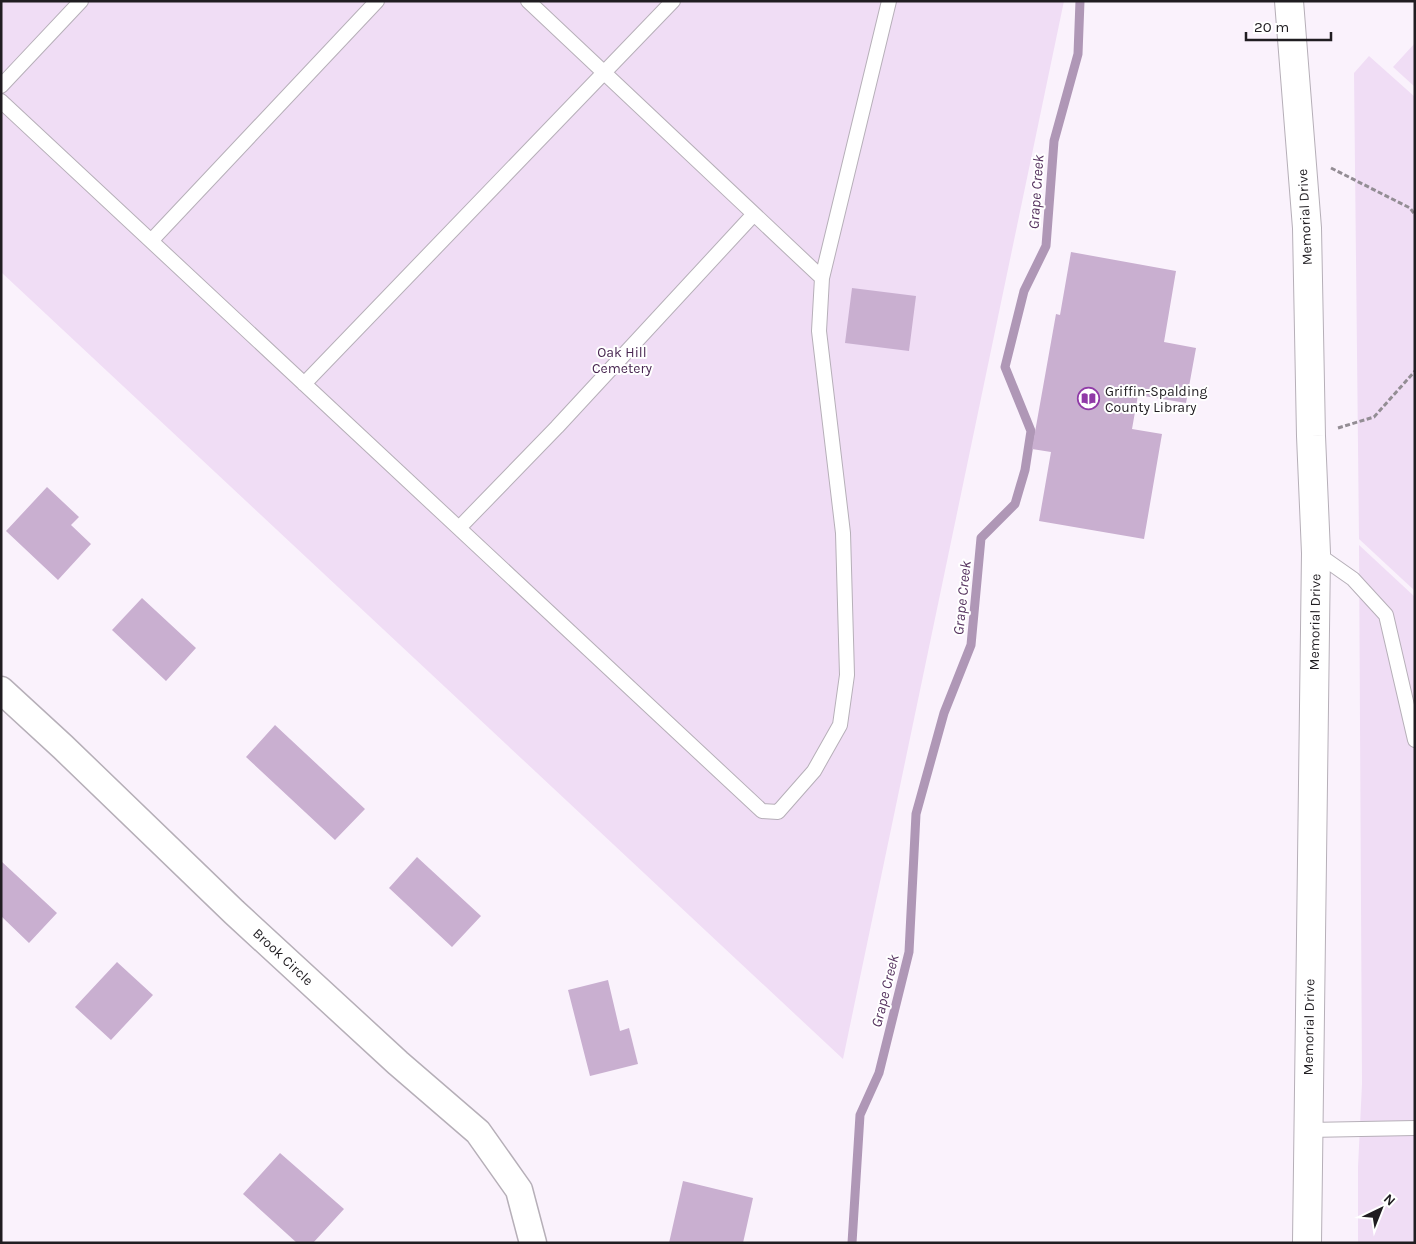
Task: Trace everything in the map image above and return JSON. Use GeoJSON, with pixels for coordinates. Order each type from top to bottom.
{"type":"FeatureCollection","features":[{"type":"Feature","properties":{"kind":"main road","name":"Memorial Drive"},"geometry":{"type":"LineString","coordinates":[[1289,1],[1307,228],[1311,436],[1316,553],[1308,1243]]}},
{"type":"Feature","properties":{"kind":"street","name":"Brook Circle"},"geometry":{"type":"LineString","coordinates":[[1,690],[256,932],[398,1063],[478,1132],[519,1190],[533,1243]]}},
{"type":"Feature","properties":{"kind":"lane"},"geometry":{"type":"LineString","coordinates":[[1,86],[81,1]]}},
{"type":"Feature","properties":{"kind":"lane"},"geometry":{"type":"LineString","coordinates":[[151,241],[377,1]]}},
{"type":"Feature","properties":{"kind":"lane"},"geometry":{"type":"LineString","coordinates":[[528,1],[822,278]]}},
{"type":"Feature","properties":{"kind":"lane"},"geometry":{"type":"LineString","coordinates":[[304,384],[605,74],[673,1]]}},
{"type":"Feature","properties":{"kind":"lane"},"geometry":{"type":"LineString","coordinates":[[1,102],[762,810],[778,812],[814,771],[840,725],[847,675],[843,533],[819,331],[822,278],[889,1]]}},
{"type":"Feature","properties":{"kind":"lane"},"geometry":{"type":"LineString","coordinates":[[459,528],[556,427],[754,214]]}},
{"type":"Feature","properties":{"kind":"lane"},"geometry":{"type":"LineString","coordinates":[[1316,553],[1353,579],[1386,615],[1415,740]]}},
{"type":"Feature","properties":{"kind":"lane"},"geometry":{"type":"LineString","coordinates":[[1308,1130],[1415,1128]]}},
{"type":"Feature","properties":{"kind":"path"},"geometry":{"type":"LineString","coordinates":[[1302,154],[1410,208],[1415,215]]}},
{"type":"Feature","properties":{"kind":"path"},"geometry":{"type":"LineString","coordinates":[[1311,436],[1374,417],[1415,370]]}},
{"type":"Feature","properties":{"kind":"green space","name":"Oak Hill Cemetery"},"geometry":{"type":"Polygon","coordinates":[[[1,1],[1064,1],[843,1059],[1,272],[1,1]]]}},
{"type":"Feature","properties":{"kind":"green space"},"geometry":{"type":"Polygon","coordinates":[[[1415,43],[1415,87],[1393,67],[1415,43]]]}},
{"type":"Feature","properties":{"kind":"green space"},"geometry":{"type":"Polygon","coordinates":[[[1369,56],[1415,97],[1415,591],[1359,539],[1354,73],[1369,56]]]}},
{"type":"Feature","properties":{"kind":"green space"},"geometry":{"type":"Polygon","coordinates":[[[1359,545],[1415,597],[1415,1243],[1358,1243],[1358,1167],[1362,1084],[1359,545]]]}},
{"type":"Feature","properties":{"kind":"building","name":"Griffin-Spalding County Library"},"geometry":{"type":"Polygon","coordinates":[[[1071,252],[1176,271],[1164,342],[1196,348],[1186,403],[1138,395],[1132,429],[1162,434],[1144,539],[1039,521],[1051,452],[1032,449],[1056,314],[1060,315],[1071,252]]]}},
{"type":"Feature","properties":{"kind":"building"},"geometry":{"type":"Polygon","coordinates":[[[852,288],[916,296],[909,351],[845,343],[852,288]]]}},
{"type":"Feature","properties":{"kind":"building"},"geometry":{"type":"Polygon","coordinates":[[[47,487],[79,517],[71,525],[91,544],[58,580],[6,531],[47,487]]]}},
{"type":"Feature","properties":{"kind":"building"},"geometry":{"type":"Polygon","coordinates":[[[142,598],[196,648],[166,681],[112,630],[142,598]]]}},
{"type":"Feature","properties":{"kind":"building"},"geometry":{"type":"Polygon","coordinates":[[[275,725],[365,809],[335,840],[246,757],[275,725]]]}},
{"type":"Feature","properties":{"kind":"building"},"geometry":{"type":"Polygon","coordinates":[[[417,857],[481,916],[452,947],[389,888],[417,857]]]}},
{"type":"Feature","properties":{"kind":"building"},"geometry":{"type":"Polygon","coordinates":[[[1,861],[57,913],[29,943],[1,916],[1,861]]]}},
{"type":"Feature","properties":{"kind":"building"},"geometry":{"type":"Polygon","coordinates":[[[117,962],[153,995],[111,1040],[75,1007],[117,962]]]}},
{"type":"Feature","properties":{"kind":"building"},"geometry":{"type":"Polygon","coordinates":[[[608,980],[620,1031],[629,1028],[638,1064],[590,1076],[568,990],[608,980]]]}},
{"type":"Feature","properties":{"kind":"building"},"geometry":{"type":"Polygon","coordinates":[[[280,1153],[344,1209],[313,1243],[297,1243],[243,1194],[280,1153]]]}},
{"type":"Feature","properties":{"kind":"building"},"geometry":{"type":"Polygon","coordinates":[[[683,1181],[753,1198],[743,1243],[669,1243],[683,1181]]]}},
{"type":"Feature","properties":{"kind":"waterway","name":"Grape Creek"},"geometry":{"type":"LineString","coordinates":[[852,1243],[860,1115],[879,1073],[909,952],[916,814],[944,713],[971,645],[981,538],[1015,504],[1025,470],[1031,431],[1005,367],[1024,291],[1046,246],[1054,141],[1078,54],[1080,1]]}},
{"type":"Feature","properties":{"kind":"place","name":"Griffin-Spalding County Library"},"geometry":{"type":"Point","coordinates":[1089,399]}}]}
